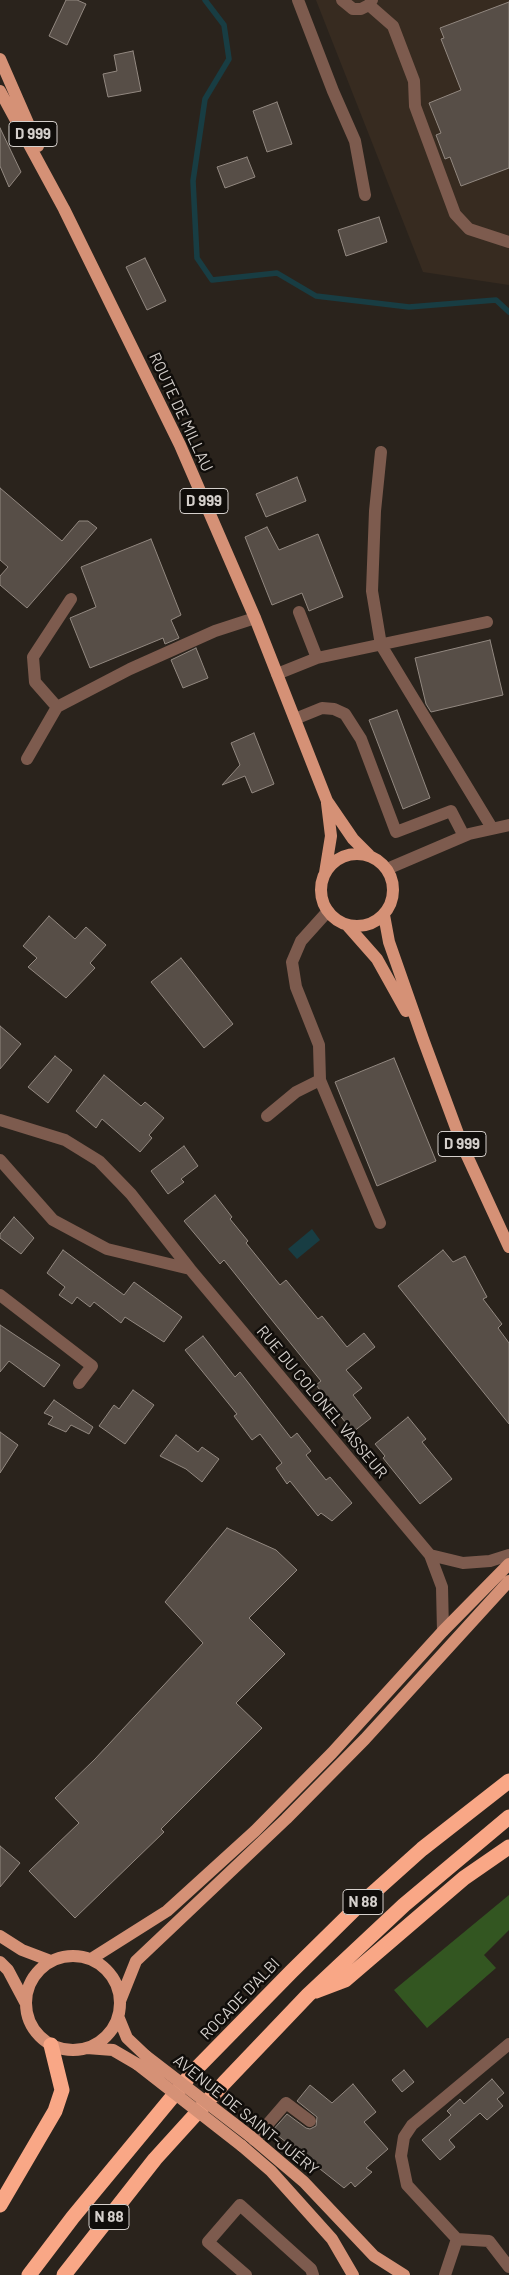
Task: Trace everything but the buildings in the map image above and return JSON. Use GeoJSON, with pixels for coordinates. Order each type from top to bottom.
{"type":"FeatureCollection","features":[{"type":"Feature","properties":{"kind":"highway","name":"ROCADE D'ALBI"},"geometry":{"type":"LineString","coordinates":[[30,2275],[92,2194],[193,2072],[290,1972],[355,1909],[422,1849],[509,1781]]}},
{"type":"Feature","properties":{"kind":"highway","name":"N 88"},"geometry":{"type":"LineString","coordinates":[[64,2275],[155,2159],[308,1995],[404,1905],[509,1817]]}},
{"type":"Feature","properties":{"kind":"highway"},"geometry":{"type":"LineString","coordinates":[[308,1995],[345,1980],[464,1878],[509,1847]]}},
{"type":"Feature","properties":{"kind":"highway"},"geometry":{"type":"LineString","coordinates":[[0,2205],[55,2111],[62,2090],[51,2045]]}},
{"type":"Feature","properties":{"kind":"main road","name":"ROUTE DE MILLAU"},"geometry":{"type":"LineString","coordinates":[[0,59],[18,96],[64,209]]}},
{"type":"Feature","properties":{"kind":"main road","name":"ROUTE DE MILLAU"},"geometry":{"type":"LineString","coordinates":[[0,90],[64,209],[180,445],[255,618],[327,801],[353,839],[370,855]]}},
{"type":"Feature","properties":{"kind":"main road","name":"ROUTE DE MILLAU"},"geometry":{"type":"LineString","coordinates":[[325,874],[331,836],[327,801]]}},
{"type":"Feature","properties":{"kind":"main road"},"geometry":{"type":"LineString","coordinates":[[356,853],[370,855],[387,868],[393,883],[394,894],[384,915],[367,925],[347,925],[336,920],[328,911],[322,899],[321,886],[325,874],[332,863],[344,856],[356,853]]}},
{"type":"Feature","properties":{"kind":"main road","name":"D 999"},"geometry":{"type":"LineString","coordinates":[[384,915],[389,942],[422,1039],[463,1147],[509,1247]]}},
{"type":"Feature","properties":{"kind":"main road","name":"D 999"},"geometry":{"type":"LineString","coordinates":[[347,925],[378,959],[422,1039]]}},
{"type":"Feature","properties":{"kind":"main road"},"geometry":{"type":"LineString","coordinates":[[91,1959],[121,1943],[167,1911],[236,1849],[332,1753],[443,1631],[509,1564]]}},
{"type":"Feature","properties":{"kind":"main road"},"geometry":{"type":"LineString","coordinates":[[88,2048],[106,2036],[118,2016],[120,2000],[136,1961],[293,1813],[365,1739],[509,1581]]}},
{"type":"Feature","properties":{"kind":"main road"},"geometry":{"type":"LineString","coordinates":[[0,1936],[22,1950],[51,1961]]}},
{"type":"Feature","properties":{"kind":"main road"},"geometry":{"type":"LineString","coordinates":[[25,2002],[29,1985],[38,1971],[51,1961],[71,1956],[91,1959],[102,1966],[111,1976],[120,2000]]}},
{"type":"Feature","properties":{"kind":"main road"},"geometry":{"type":"LineString","coordinates":[[0,1962],[8,1970],[25,2002],[32,2027],[51,2045],[76,2050],[88,2048],[113,2050],[142,2060]]}},
{"type":"Feature","properties":{"kind":"main road","name":"AVENUE DE SAINT-JUÉRY"},"geometry":{"type":"LineString","coordinates":[[118,2016],[127,2038],[142,2060],[304,2182],[374,2256],[403,2275]]}},
{"type":"Feature","properties":{"kind":"main road"},"geometry":{"type":"LineString","coordinates":[[249,2140],[272,2172],[332,2239],[353,2275]]}},
{"type":"Feature","properties":{"kind":"main road"},"geometry":{"type":"LineString","coordinates":[[403,2275],[410,2275]]}},
{"type":"Feature","properties":{"kind":"street"},"geometry":{"type":"LineString","coordinates":[[298,0],[333,91],[355,141],[365,195]]}},
{"type":"Feature","properties":{"kind":"street"},"geometry":{"type":"LineString","coordinates":[[342,0],[344,4],[353,9],[361,9],[370,3],[393,26],[414,80],[415,106],[456,214],[469,229],[509,242]]}},
{"type":"Feature","properties":{"kind":"street"},"geometry":{"type":"LineString","coordinates":[[381,452],[375,511],[372,592],[380,645],[492,828]]}},
{"type":"Feature","properties":{"kind":"street"},"geometry":{"type":"LineString","coordinates":[[57,707],[35,682],[33,657],[71,599]]}},
{"type":"Feature","properties":{"kind":"street"},"geometry":{"type":"LineString","coordinates":[[299,612],[317,658]]}},
{"type":"Feature","properties":{"kind":"street"},"geometry":{"type":"LineString","coordinates":[[27,759],[57,707],[130,669],[215,631],[255,618]]}},
{"type":"Feature","properties":{"kind":"street"},"geometry":{"type":"LineString","coordinates":[[277,674],[317,658],[487,622]]}},
{"type":"Feature","properties":{"kind":"street"},"geometry":{"type":"LineString","coordinates":[[295,719],[322,708],[334,709],[345,714],[361,739],[396,832],[452,811],[464,836]]}},
{"type":"Feature","properties":{"kind":"street"},"geometry":{"type":"LineString","coordinates":[[387,868],[464,836],[492,828],[508,828]]}},
{"type":"Feature","properties":{"kind":"street"},"geometry":{"type":"LineString","coordinates":[[328,911],[301,941],[292,962],[296,987],[319,1045],[320,1080],[380,1223]]}},
{"type":"Feature","properties":{"kind":"street"},"geometry":{"type":"LineString","coordinates":[[267,1116],[296,1092],[320,1080]]}},
{"type":"Feature","properties":{"kind":"street","name":"RUE DU COLONEL VASSEUR"},"geometry":{"type":"LineString","coordinates":[[0,1120],[65,1140],[99,1161],[131,1194],[190,1269],[430,1555],[442,1587],[443,1631]]}},
{"type":"Feature","properties":{"kind":"street"},"geometry":{"type":"LineString","coordinates":[[0,1160],[53,1220],[107,1249],[190,1269]]}},
{"type":"Feature","properties":{"kind":"street"},"geometry":{"type":"LineString","coordinates":[[0,1295],[92,1366],[79,1383]]}},
{"type":"Feature","properties":{"kind":"street"},"geometry":{"type":"LineString","coordinates":[[430,1555],[463,1562],[490,1561],[509,1555]]}},
{"type":"Feature","properties":{"kind":"street"},"geometry":{"type":"LineString","coordinates":[[509,2044],[412,2125],[404,2137],[401,2156],[407,2185],[457,2239],[489,2241],[509,2267]]}},
{"type":"Feature","properties":{"kind":"street"},"geometry":{"type":"LineString","coordinates":[[249,2140],[286,2104],[310,2121]]}},
{"type":"Feature","properties":{"kind":"street"},"geometry":{"type":"LineString","coordinates":[[246,2275],[208,2242],[240,2205],[311,2269],[313,2275]]}},
{"type":"Feature","properties":{"kind":"street"},"geometry":{"type":"LineString","coordinates":[[445,2275],[457,2239]]}},
{"type":"Feature","properties":{"kind":"shaded area"},"geometry":{"type":"Polygon","coordinates":[[[316,0],[509,0],[509,285],[423,272],[316,0]]]}},
{"type":"Feature","properties":{"kind":"green space"},"geometry":{"type":"Polygon","coordinates":[[[509,1895],[509,1930],[484,1955],[496,1968],[427,2028],[394,1990],[509,1895]]]}},
{"type":"Feature","properties":{"kind":"water"},"geometry":{"type":"Polygon","coordinates":[[[312,1229],[320,1240],[297,1259],[288,1249],[312,1229]]]}},
{"type":"Feature","properties":{"kind":"waterway"},"geometry":{"type":"LineString","coordinates":[[205,0],[224,25],[229,59],[205,99],[193,181],[197,258],[212,280],[277,273],[316,296],[409,307],[496,300],[509,312]]}}]}
